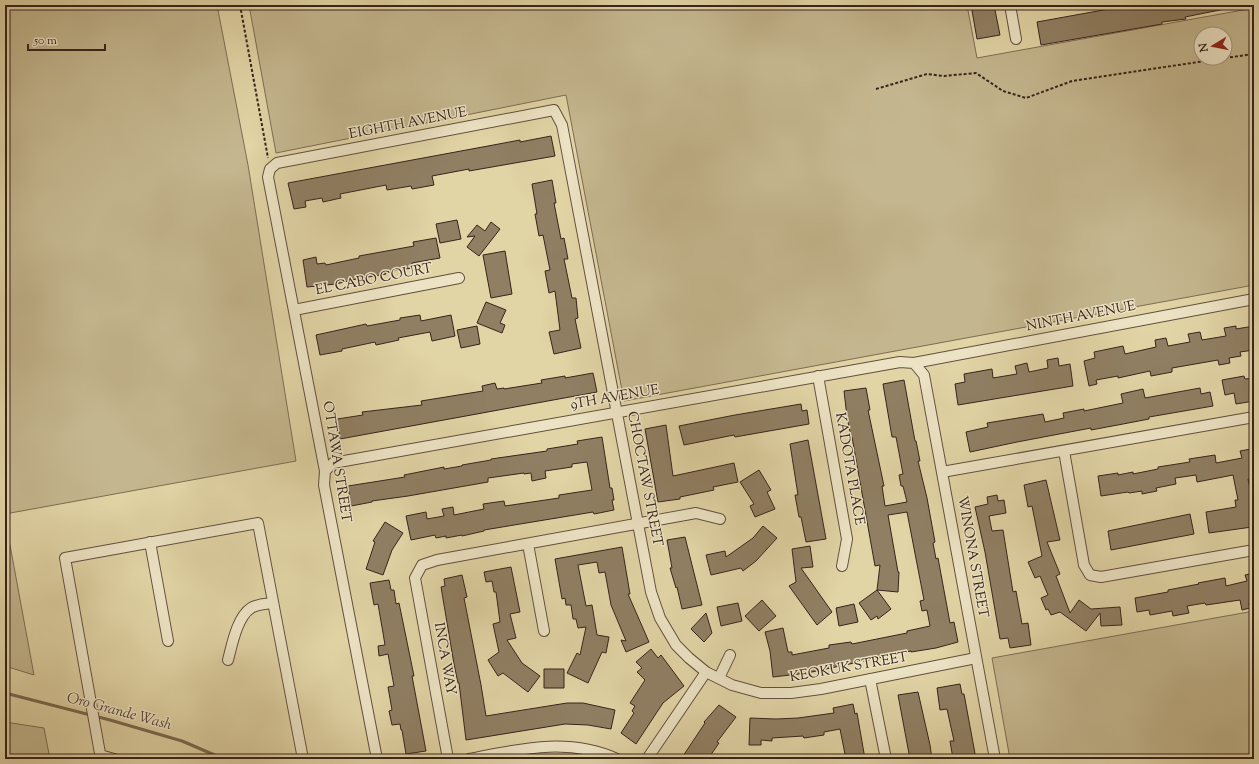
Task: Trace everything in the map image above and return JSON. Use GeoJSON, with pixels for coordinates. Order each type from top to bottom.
{"type":"FeatureCollection","features":[{"type":"Feature","properties":{"kind":"street"},"geometry":{"type":"LineString","coordinates":[[1010,5],[1016,39]]}},
{"type":"Feature","properties":{"kind":"street","name":"EIGHTH AVENUE"},"geometry":{"type":"LineString","coordinates":[[270,169],[277,163],[554,110]]}},
{"type":"Feature","properties":{"kind":"street","name":"CHOCTAW STREET"},"geometry":{"type":"LineString","coordinates":[[554,110],[562,125],[651,592],[660,618],[676,645],[706,672]]}},
{"type":"Feature","properties":{"kind":"street","name":"OTTAWA STREET"},"geometry":{"type":"LineString","coordinates":[[270,169],[268,177],[325,471],[324,485],[377,759]]}},
{"type":"Feature","properties":{"kind":"street","name":"EL CABO COURT"},"geometry":{"type":"LineString","coordinates":[[294,310],[459,278]]}},
{"type":"Feature","properties":{"kind":"street","name":"NINTH AVENUE"},"geometry":{"type":"LineString","coordinates":[[914,363],[1254,299]]}},
{"type":"Feature","properties":{"kind":"street","name":"9TH AVENUE"},"geometry":{"type":"LineString","coordinates":[[325,471],[333,463],[818,376],[900,362],[914,363]]}},
{"type":"Feature","properties":{"kind":"street","name":"WINONA STREET"},"geometry":{"type":"LineString","coordinates":[[914,363],[924,375],[995,759]]}},
{"type":"Feature","properties":{"kind":"street","name":"KADOTA PLACE"},"geometry":{"type":"LineString","coordinates":[[818,376],[847,539],[842,566]]}},
{"type":"Feature","properties":{"kind":"street"},"geometry":{"type":"LineString","coordinates":[[942,472],[1254,417]]}},
{"type":"Feature","properties":{"kind":"street"},"geometry":{"type":"LineString","coordinates":[[1064,450],[1084,565],[1090,574],[1101,577],[1254,550]]}},
{"type":"Feature","properties":{"kind":"street"},"geometry":{"type":"LineString","coordinates":[[544,631],[528,544],[696,513],[720,519]]}},
{"type":"Feature","properties":{"kind":"street"},"geometry":{"type":"LineString","coordinates":[[114,759],[101,757],[65,558],[258,523],[303,759]]}},
{"type":"Feature","properties":{"kind":"street"},"geometry":{"type":"LineString","coordinates":[[150,542],[168,641]]}},
{"type":"Feature","properties":{"kind":"street","name":"INCA WAY"},"geometry":{"type":"LineString","coordinates":[[448,759],[415,578],[422,565],[437,560],[528,544]]}},
{"type":"Feature","properties":{"kind":"street"},"geometry":{"type":"LineString","coordinates":[[228,660],[237,628],[250,608],[273,603]]}},
{"type":"Feature","properties":{"kind":"street"},"geometry":{"type":"LineString","coordinates":[[719,678],[730,656]]}},
{"type":"Feature","properties":{"kind":"street","name":"KEOKUK STREET"},"geometry":{"type":"LineString","coordinates":[[706,672],[732,685],[761,693],[791,693],[821,689],[976,658]]}},
{"type":"Feature","properties":{"kind":"street"},"geometry":{"type":"LineString","coordinates":[[647,759],[706,672]]}},
{"type":"Feature","properties":{"kind":"street"},"geometry":{"type":"LineString","coordinates":[[870,679],[886,759]]}},
{"type":"Feature","properties":{"kind":"street"},"geometry":{"type":"LineString","coordinates":[[469,759],[526,748],[575,747],[599,752],[617,759]]}},
{"type":"Feature","properties":{"kind":"path"},"geometry":{"type":"LineString","coordinates":[[240,5],[270,169]]}},
{"type":"Feature","properties":{"kind":"path"},"geometry":{"type":"LineString","coordinates":[[1233,57],[1254,54]]}},
{"type":"Feature","properties":{"kind":"path"},"geometry":{"type":"LineString","coordinates":[[876,89],[926,74],[944,76],[976,74],[1003,92],[1026,98],[1072,81],[1193,63]]}},
{"type":"Feature","properties":{"kind":"shaded area"},"geometry":{"type":"Polygon","coordinates":[[[5,5],[217,5],[248,165],[296,461],[5,514],[5,5]]]}},
{"type":"Feature","properties":{"kind":"shaded area"},"geometry":{"type":"Polygon","coordinates":[[[249,5],[967,5],[977,58],[1254,8],[1254,285],[624,401],[566,95],[276,153],[249,5]]]}},
{"type":"Feature","properties":{"kind":"shaded area"},"geometry":{"type":"Polygon","coordinates":[[[5,518],[34,675],[5,666],[5,518]]]}},
{"type":"Feature","properties":{"kind":"shaded area"},"geometry":{"type":"Polygon","coordinates":[[[1254,611],[1254,759],[1010,759],[992,658],[1254,611]]]}},
{"type":"Feature","properties":{"kind":"shaded area"},"geometry":{"type":"Polygon","coordinates":[[[5,722],[44,728],[50,759],[5,759],[5,722]]]}},
{"type":"Feature","properties":{"kind":"building"},"geometry":{"type":"Polygon","coordinates":[[[971,5],[994,5],[1000,35],[977,39],[971,5]]]}},
{"type":"Feature","properties":{"kind":"building"},"geometry":{"type":"Polygon","coordinates":[[[1131,5],[1224,5],[1225,9],[1185,17],[1186,19],[1162,22],[1162,24],[1041,45],[1037,22],[1131,5]]]}},
{"type":"Feature","properties":{"kind":"building"},"geometry":{"type":"Polygon","coordinates":[[[551,136],[555,156],[432,176],[434,185],[412,189],[411,186],[387,190],[386,185],[340,194],[341,198],[323,202],[322,198],[305,201],[306,207],[294,209],[288,183],[520,140],[520,142],[551,136]]]}},
{"type":"Feature","properties":{"kind":"building"},"geometry":{"type":"Polygon","coordinates":[[[552,180],[556,203],[554,203],[561,239],[564,238],[568,259],[564,259],[572,298],[576,298],[578,318],[575,319],[581,348],[554,354],[549,332],[560,330],[555,291],[549,293],[545,271],[550,270],[543,235],[539,236],[532,184],[552,180]]]}},
{"type":"Feature","properties":{"kind":"building"},"geometry":{"type":"Polygon","coordinates":[[[457,220],[461,239],[440,243],[436,224],[457,220]]]}},
{"type":"Feature","properties":{"kind":"building"},"geometry":{"type":"Polygon","coordinates":[[[491,222],[500,229],[479,256],[467,247],[475,236],[467,237],[477,225],[485,231],[491,222]]]}},
{"type":"Feature","properties":{"kind":"building"},"geometry":{"type":"Polygon","coordinates":[[[436,238],[440,258],[412,263],[412,268],[385,272],[386,274],[336,284],[307,287],[303,260],[316,257],[317,264],[325,263],[326,265],[359,258],[359,256],[414,246],[413,242],[436,238]]]}},
{"type":"Feature","properties":{"kind":"building"},"geometry":{"type":"Polygon","coordinates":[[[505,251],[512,294],[491,298],[483,255],[505,251]]]}},
{"type":"Feature","properties":{"kind":"building"},"geometry":{"type":"Polygon","coordinates":[[[486,302],[506,310],[500,323],[505,325],[502,333],[477,323],[486,302]]]}},
{"type":"Feature","properties":{"kind":"building"},"geometry":{"type":"Polygon","coordinates":[[[420,315],[421,321],[451,315],[455,336],[432,341],[430,332],[398,338],[399,340],[376,345],[375,342],[320,355],[316,335],[366,324],[367,326],[420,315]]]}},
{"type":"Feature","properties":{"kind":"building"},"geometry":{"type":"Polygon","coordinates":[[[477,326],[480,344],[461,348],[457,330],[477,326]]]}},
{"type":"Feature","properties":{"kind":"building"},"geometry":{"type":"Polygon","coordinates":[[[1236,326],[1236,329],[1254,326],[1254,350],[1240,352],[1241,356],[1229,358],[1230,363],[1219,365],[1218,360],[1172,368],[1172,372],[1151,376],[1150,371],[1118,378],[1118,376],[1096,380],[1097,384],[1089,386],[1084,361],[1095,358],[1094,352],[1123,346],[1125,354],[1156,347],[1155,340],[1166,338],[1168,346],[1190,342],[1188,334],[1200,332],[1202,340],[1226,336],[1224,328],[1236,326]]]}},
{"type":"Feature","properties":{"kind":"building"},"geometry":{"type":"Polygon","coordinates":[[[1058,358],[1059,366],[1070,364],[1073,386],[958,405],[955,384],[965,382],[964,374],[992,369],[993,378],[1017,374],[1015,366],[1027,363],[1029,372],[1048,368],[1047,360],[1058,358]]]}},
{"type":"Feature","properties":{"kind":"building"},"geometry":{"type":"Polygon","coordinates":[[[593,373],[597,392],[340,439],[337,419],[363,415],[362,412],[422,405],[421,401],[483,391],[482,386],[495,383],[497,389],[504,389],[542,383],[541,380],[565,376],[565,378],[593,373]]]}},
{"type":"Feature","properties":{"kind":"building"},"geometry":{"type":"Polygon","coordinates":[[[1244,376],[1245,379],[1254,378],[1254,401],[1236,404],[1234,393],[1225,395],[1222,380],[1244,376]]]}},
{"type":"Feature","properties":{"kind":"building"},"geometry":{"type":"Polygon","coordinates":[[[904,380],[920,461],[918,461],[927,498],[935,542],[933,543],[936,559],[938,558],[950,623],[954,622],[958,642],[936,648],[911,651],[807,673],[773,677],[770,651],[765,632],[783,628],[788,652],[792,652],[792,655],[829,648],[829,645],[851,642],[852,644],[907,633],[907,631],[930,626],[927,610],[922,611],[920,601],[924,600],[907,512],[888,515],[899,572],[898,592],[877,590],[880,565],[875,566],[852,437],[847,417],[844,391],[866,388],[870,410],[868,410],[884,486],[882,486],[885,506],[907,502],[903,486],[901,486],[899,475],[903,474],[896,437],[892,437],[883,384],[904,380]]]}},
{"type":"Feature","properties":{"kind":"building"},"geometry":{"type":"Polygon","coordinates":[[[1200,388],[1201,394],[1210,392],[1213,406],[970,452],[966,432],[988,427],[987,423],[1043,414],[1045,422],[1064,418],[1063,413],[1084,409],[1084,411],[1123,403],[1121,394],[1143,389],[1145,398],[1200,388]]]}},
{"type":"Feature","properties":{"kind":"building"},"geometry":{"type":"Polygon","coordinates":[[[801,404],[802,411],[807,410],[809,424],[735,437],[734,435],[684,445],[679,426],[801,404]]]}},
{"type":"Feature","properties":{"kind":"building"},"geometry":{"type":"Polygon","coordinates":[[[666,425],[673,476],[734,463],[738,482],[713,487],[714,490],[680,497],[680,499],[658,502],[645,429],[666,425]]]}},
{"type":"Feature","properties":{"kind":"building"},"geometry":{"type":"Polygon","coordinates":[[[602,437],[610,488],[612,488],[614,500],[612,500],[614,510],[594,514],[593,512],[484,530],[462,536],[446,538],[446,536],[436,538],[435,535],[411,540],[406,516],[426,512],[427,519],[444,516],[442,509],[453,507],[454,515],[484,509],[483,504],[504,501],[505,506],[559,498],[559,495],[592,490],[587,462],[572,464],[572,467],[545,471],[546,478],[532,481],[531,473],[524,473],[488,478],[488,482],[372,501],[351,506],[348,486],[405,477],[404,475],[444,467],[444,469],[491,459],[547,451],[547,449],[578,444],[577,441],[602,437]]]}},
{"type":"Feature","properties":{"kind":"building"},"geometry":{"type":"Polygon","coordinates":[[[808,440],[826,539],[806,542],[795,495],[798,495],[790,444],[808,440]]]}},
{"type":"Feature","properties":{"kind":"building"},"geometry":{"type":"Polygon","coordinates":[[[1251,449],[1254,463],[1254,478],[1248,479],[1252,497],[1254,497],[1254,519],[1250,520],[1252,527],[1209,533],[1206,512],[1236,507],[1235,500],[1238,500],[1233,475],[1197,482],[1196,475],[1175,478],[1176,484],[1156,488],[1157,491],[1142,494],[1142,491],[1101,496],[1098,476],[1118,473],[1118,475],[1133,472],[1133,474],[1158,469],[1158,467],[1190,462],[1189,459],[1215,455],[1216,463],[1242,458],[1240,451],[1251,449]]]}},
{"type":"Feature","properties":{"kind":"building"},"geometry":{"type":"Polygon","coordinates":[[[759,470],[771,490],[767,492],[775,509],[755,517],[750,506],[754,504],[740,482],[759,470]]]}},
{"type":"Feature","properties":{"kind":"building"},"geometry":{"type":"Polygon","coordinates":[[[1046,480],[1060,540],[1047,542],[1060,574],[1056,576],[1070,613],[1079,600],[1091,609],[1120,607],[1122,625],[1101,626],[1100,613],[1086,631],[1060,612],[1051,615],[1048,609],[1046,610],[1041,598],[1048,595],[1040,576],[1035,578],[1028,562],[1042,556],[1032,506],[1028,507],[1024,485],[1046,480]]]}},
{"type":"Feature","properties":{"kind":"building"},"geometry":{"type":"Polygon","coordinates":[[[997,495],[998,501],[1004,500],[1006,513],[989,516],[992,531],[1003,530],[1013,592],[1016,591],[1022,624],[1028,623],[1031,645],[1010,648],[1008,638],[1000,639],[985,552],[975,507],[988,504],[987,497],[997,495]]]}},
{"type":"Feature","properties":{"kind":"building"},"geometry":{"type":"Polygon","coordinates":[[[1190,514],[1194,534],[1111,550],[1108,531],[1190,514]]]}},
{"type":"Feature","properties":{"kind":"building"},"geometry":{"type":"Polygon","coordinates":[[[385,522],[403,533],[392,550],[383,575],[366,569],[375,542],[373,541],[385,522]]]}},
{"type":"Feature","properties":{"kind":"building"},"geometry":{"type":"Polygon","coordinates":[[[763,526],[777,538],[756,561],[743,571],[741,568],[711,575],[706,555],[725,551],[726,557],[753,538],[763,526]]]}},
{"type":"Feature","properties":{"kind":"building"},"geometry":{"type":"Polygon","coordinates":[[[685,537],[702,605],[682,609],[677,587],[676,588],[670,568],[672,568],[667,540],[685,537]]]}},
{"type":"Feature","properties":{"kind":"building"},"geometry":{"type":"Polygon","coordinates":[[[810,546],[813,567],[801,568],[832,612],[817,625],[789,586],[796,582],[792,549],[810,546]]]}},
{"type":"Feature","properties":{"kind":"building"},"geometry":{"type":"Polygon","coordinates":[[[622,547],[630,594],[628,594],[649,642],[626,652],[621,640],[626,641],[611,605],[605,572],[599,573],[597,562],[578,565],[586,606],[592,605],[597,635],[609,637],[606,653],[602,652],[588,683],[567,673],[577,653],[580,655],[586,627],[578,628],[576,619],[573,619],[571,605],[566,605],[565,598],[562,599],[555,559],[622,547]]]}},
{"type":"Feature","properties":{"kind":"building"},"geometry":{"type":"Polygon","coordinates":[[[511,567],[520,612],[510,614],[516,638],[507,640],[522,663],[540,676],[528,692],[503,673],[498,676],[488,660],[499,652],[493,624],[500,622],[496,592],[494,592],[492,581],[486,582],[484,572],[511,567]]]}},
{"type":"Feature","properties":{"kind":"building"},"geometry":{"type":"Polygon","coordinates":[[[1254,573],[1254,602],[1249,603],[1250,608],[1242,610],[1240,600],[1187,606],[1189,613],[1173,616],[1172,611],[1150,615],[1149,610],[1137,612],[1135,598],[1168,592],[1168,590],[1225,578],[1226,586],[1247,581],[1245,575],[1254,573]]]}},
{"type":"Feature","properties":{"kind":"building"},"geometry":{"type":"Polygon","coordinates":[[[462,575],[467,597],[464,598],[486,716],[567,703],[583,703],[615,710],[611,729],[588,725],[565,724],[466,740],[459,683],[454,664],[441,587],[445,586],[444,579],[462,575]]]}},
{"type":"Feature","properties":{"kind":"building"},"geometry":{"type":"Polygon","coordinates":[[[389,580],[391,590],[394,590],[396,604],[399,603],[414,676],[412,676],[426,751],[406,754],[400,724],[392,725],[389,711],[392,710],[388,687],[394,686],[388,654],[379,656],[378,646],[385,645],[378,604],[374,605],[370,583],[389,580]]]}},
{"type":"Feature","properties":{"kind":"building"},"geometry":{"type":"Polygon","coordinates":[[[877,590],[891,609],[878,619],[877,616],[871,620],[859,603],[877,590]]]}},
{"type":"Feature","properties":{"kind":"building"},"geometry":{"type":"Polygon","coordinates":[[[762,600],[776,616],[759,631],[745,616],[762,600]]]}},
{"type":"Feature","properties":{"kind":"building"},"geometry":{"type":"Polygon","coordinates":[[[738,603],[742,621],[721,626],[717,607],[738,603]]]}},
{"type":"Feature","properties":{"kind":"building"},"geometry":{"type":"Polygon","coordinates":[[[854,604],[858,622],[839,626],[836,608],[854,604]]]}},
{"type":"Feature","properties":{"kind":"building"},"geometry":{"type":"Polygon","coordinates":[[[706,613],[712,633],[704,642],[691,629],[706,613]]]}},
{"type":"Feature","properties":{"kind":"building"},"geometry":{"type":"Polygon","coordinates":[[[651,649],[658,658],[661,655],[684,686],[663,703],[636,744],[621,733],[634,713],[632,711],[635,706],[630,703],[645,680],[637,672],[642,668],[636,662],[651,649]]]}},
{"type":"Feature","properties":{"kind":"building"},"geometry":{"type":"Polygon","coordinates":[[[544,669],[564,669],[564,688],[544,688],[544,669]]]}},
{"type":"Feature","properties":{"kind":"building"},"geometry":{"type":"Polygon","coordinates":[[[960,684],[962,694],[964,694],[976,759],[953,759],[950,741],[954,741],[947,709],[940,710],[937,688],[960,684]]]}},
{"type":"Feature","properties":{"kind":"building"},"geometry":{"type":"Polygon","coordinates":[[[918,692],[932,759],[910,759],[898,695],[918,692]]]}},
{"type":"Feature","properties":{"kind":"building"},"geometry":{"type":"Polygon","coordinates":[[[853,704],[855,714],[857,713],[865,759],[846,759],[840,729],[824,732],[824,735],[804,738],[803,736],[772,738],[772,741],[761,740],[761,745],[749,745],[750,718],[798,718],[834,713],[833,708],[853,704]]]}},
{"type":"Feature","properties":{"kind":"building"},"geometry":{"type":"Polygon","coordinates":[[[719,705],[736,717],[717,742],[719,743],[708,759],[681,759],[705,723],[704,722],[719,705]]]}},
{"type":"Feature","properties":{"kind":"waterway","name":"Oro Grande Wash"},"geometry":{"type":"LineString","coordinates":[[5,693],[110,720],[182,741],[224,759]]}}]}
